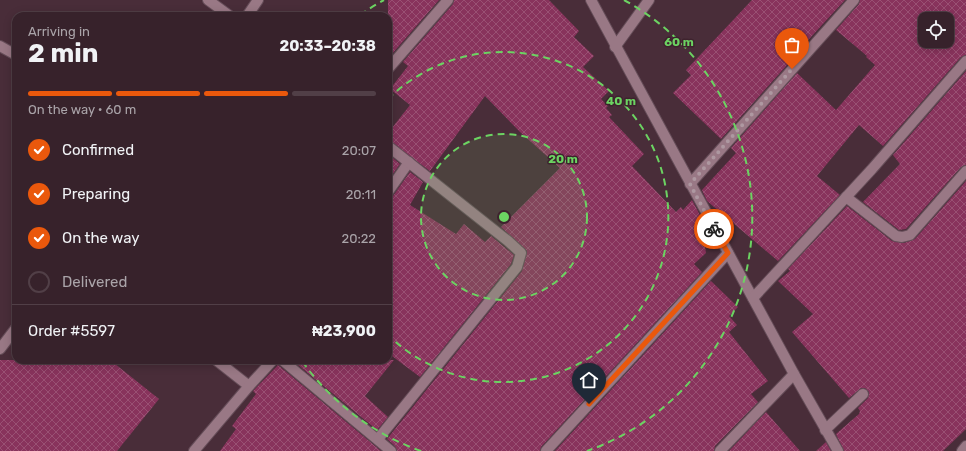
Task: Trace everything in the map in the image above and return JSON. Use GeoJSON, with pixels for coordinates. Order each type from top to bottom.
{"type":"FeatureCollection","features":[{"type":"Feature","properties":{"kind":"street"},"geometry":{"type":"LineString","coordinates":[[208,0],[224,12]]}},
{"type":"Feature","properties":{"kind":"street"},"geometry":{"type":"LineString","coordinates":[[250,12],[258,0]]}},
{"type":"Feature","properties":{"kind":"street"},"geometry":{"type":"LineString","coordinates":[[392,64],[448,0]]}},
{"type":"Feature","properties":{"kind":"street"},"geometry":{"type":"LineString","coordinates":[[591,0],[615,47],[794,374],[838,451]]}},
{"type":"Feature","properties":{"kind":"street"},"geometry":{"type":"LineString","coordinates":[[615,47],[649,0]]}},
{"type":"Feature","properties":{"kind":"street"},"geometry":{"type":"LineString","coordinates":[[690,184],[854,0]]}},
{"type":"Feature","properties":{"kind":"street"},"geometry":{"type":"LineString","coordinates":[[0,46],[12,53]]}},
{"type":"Feature","properties":{"kind":"street"},"geometry":{"type":"LineString","coordinates":[[753,298],[846,197],[966,61]]}},
{"type":"Feature","properties":{"kind":"street"},"geometry":{"type":"LineString","coordinates":[[378,439],[517,267],[520,253],[508,240],[392,149]]}},
{"type":"Feature","properties":{"kind":"street"},"geometry":{"type":"LineString","coordinates":[[392,186],[409,162]]}},
{"type":"Feature","properties":{"kind":"street"},"geometry":{"type":"LineString","coordinates":[[846,197],[896,236],[902,237],[910,235],[966,171]]}},
{"type":"Feature","properties":{"kind":"street"},"geometry":{"type":"LineString","coordinates":[[546,451],[728,253]]}},
{"type":"Feature","properties":{"kind":"street"},"geometry":{"type":"LineString","coordinates":[[0,349],[12,333]]}},
{"type":"Feature","properties":{"kind":"street"},"geometry":{"type":"LineString","coordinates":[[221,364],[249,386]]}},
{"type":"Feature","properties":{"kind":"street"},"geometry":{"type":"LineString","coordinates":[[194,451],[269,364]]}},
{"type":"Feature","properties":{"kind":"street"},"geometry":{"type":"LineString","coordinates":[[287,364],[392,451]]}},
{"type":"Feature","properties":{"kind":"street"},"geometry":{"type":"LineString","coordinates":[[720,451],[794,374]]}},
{"type":"Feature","properties":{"kind":"street"},"geometry":{"type":"LineString","coordinates":[[825,430],[863,394]]}},
{"type":"Feature","properties":{"kind":"street"},"geometry":{"type":"LineString","coordinates":[[962,451],[966,446]]}},
{"type":"Feature","properties":{"kind":"building"},"geometry":{"type":"Polygon","coordinates":[[[388,0],[439,0],[392,54],[392,12],[388,12],[388,0]]]}},
{"type":"Feature","properties":{"kind":"building"},"geometry":{"type":"Polygon","coordinates":[[[454,0],[549,0],[579,31],[574,37],[594,56],[583,67],[609,91],[601,99],[608,106],[606,108],[612,115],[609,117],[644,154],[632,166],[676,212],[681,207],[683,210],[692,200],[700,215],[706,253],[694,264],[702,272],[541,447],[540,451],[397,451],[395,446],[387,439],[522,271],[527,251],[501,227],[560,168],[520,132],[485,96],[430,171],[392,143],[392,128],[410,105],[392,91],[392,86],[408,66],[403,62],[453,4],[454,0]]]}},
{"type":"Feature","properties":{"kind":"building"},"geometry":{"type":"Polygon","coordinates":[[[752,0],[845,0],[787,63],[788,64],[721,139],[673,93],[691,75],[686,70],[752,0]]]}},
{"type":"Feature","properties":{"kind":"building"},"geometry":{"type":"Polygon","coordinates":[[[860,0],[966,0],[966,55],[961,57],[883,146],[859,125],[817,176],[840,195],[778,261],[707,201],[702,190],[736,153],[731,148],[797,73],[836,110],[875,65],[866,57],[867,56],[836,30],[859,4],[860,0]]]}},
{"type":"Feature","properties":{"kind":"building"},"geometry":{"type":"Polygon","coordinates":[[[966,71],[966,165],[961,167],[906,229],[899,230],[863,202],[900,164],[893,155],[966,71]]]}},
{"type":"Feature","properties":{"kind":"building"},"geometry":{"type":"Polygon","coordinates":[[[392,157],[400,164],[392,175],[392,157]]]}},
{"type":"Feature","properties":{"kind":"building"},"geometry":{"type":"Polygon","coordinates":[[[410,172],[423,182],[410,205],[456,234],[464,224],[485,242],[491,236],[514,255],[511,264],[420,377],[392,356],[393,196],[410,172]]]}},
{"type":"Feature","properties":{"kind":"building"},"geometry":{"type":"Polygon","coordinates":[[[966,181],[966,429],[943,451],[844,451],[836,434],[859,414],[860,411],[858,408],[868,398],[869,392],[865,388],[861,388],[849,398],[792,332],[813,314],[778,281],[790,271],[788,269],[847,206],[892,241],[904,243],[915,239],[966,181]]]}},
{"type":"Feature","properties":{"kind":"building"},"geometry":{"type":"Polygon","coordinates":[[[711,281],[738,307],[729,316],[737,325],[729,332],[768,381],[751,394],[758,402],[715,446],[714,451],[555,451],[711,281]]]}},
{"type":"Feature","properties":{"kind":"building"},"geometry":{"type":"Polygon","coordinates":[[[0,360],[12,360],[12,364],[115,364],[159,399],[117,451],[0,451],[0,360]]]}},
{"type":"Feature","properties":{"kind":"building"},"geometry":{"type":"Polygon","coordinates":[[[297,364],[391,364],[365,396],[388,417],[377,430],[297,364]]]}},
{"type":"Feature","properties":{"kind":"building"},"geometry":{"type":"Polygon","coordinates":[[[278,365],[381,451],[220,451],[236,429],[232,426],[256,394],[253,391],[278,365]]]}},
{"type":"Feature","properties":{"kind":"building"},"geometry":{"type":"Polygon","coordinates":[[[766,412],[800,451],[729,451],[766,412]]]}},
{"type":"Feature","properties":{"kind":"building"},"geometry":{"type":"Polygon","coordinates":[[[826,442],[831,451],[816,451],[826,442]]]}},
{"type":"Feature","properties":{"kind":"way so far"},"geometry":{"type":"LineString","coordinates":[[714,229],[690,184],[792,69]]}},
{"type":"Feature","properties":{"kind":"route"},"geometry":{"type":"LineString","coordinates":[[589,404],[728,253],[714,229]]}}]}
